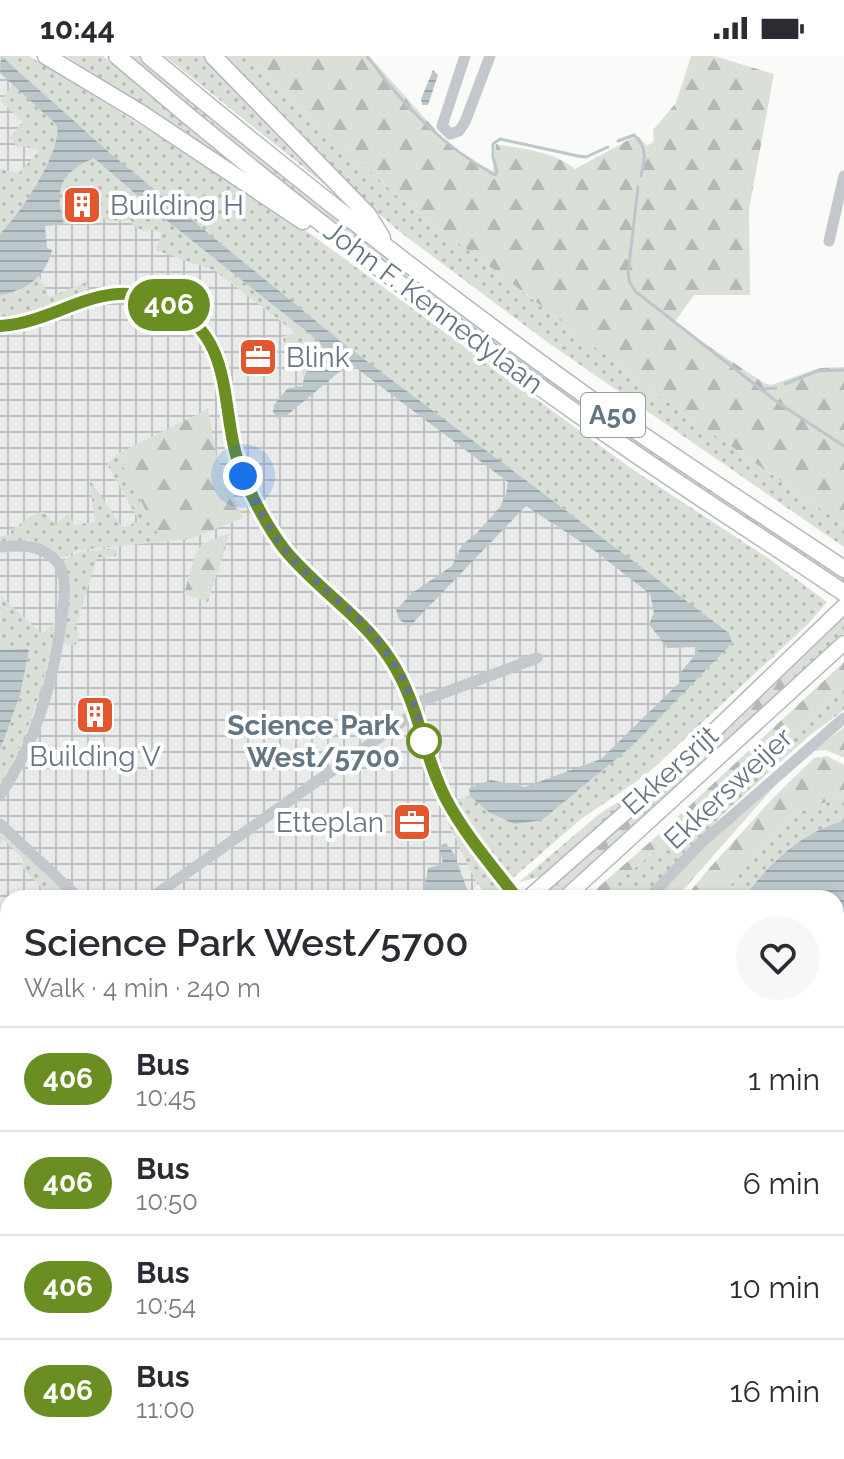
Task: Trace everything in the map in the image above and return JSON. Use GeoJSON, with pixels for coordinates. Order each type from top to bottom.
{"type":"FeatureCollection","features":[{"type":"Feature","properties":{"kind":"highway","name":"A50"},"geometry":{"type":"LineString","coordinates":[[46,56],[139,112],[385,273]]}},
{"type":"Feature","properties":{"kind":"highway","name":"John F. Kennedylaan"},"geometry":{"type":"LineString","coordinates":[[117,56],[234,154],[385,273],[594,425],[844,593]]}},
{"type":"Feature","properties":{"kind":"highway","name":"John F. Kennedylaan"},"geometry":{"type":"LineString","coordinates":[[149,56],[389,250],[602,407],[844,569]]}},
{"type":"Feature","properties":{"kind":"highway","name":"A50"},"geometry":{"type":"LineString","coordinates":[[213,56],[368,215],[389,250]]}},
{"type":"Feature","properties":{"kind":"main road","name":"Ekkersrijt"},"geometry":{"type":"LineString","coordinates":[[537,890],[667,776],[844,606]]}},
{"type":"Feature","properties":{"kind":"main road","name":"Ekkersrijt"},"geometry":{"type":"LineString","coordinates":[[574,890],[844,643]]}},
{"type":"Feature","properties":{"kind":"street"},"geometry":{"type":"LineString","coordinates":[[465,56],[442,126],[450,134],[459,131],[465,122],[490,56]]}},
{"type":"Feature","properties":{"kind":"street"},"geometry":{"type":"LineString","coordinates":[[829,241],[844,176]]}},
{"type":"Feature","properties":{"kind":"street"},"geometry":{"type":"LineString","coordinates":[[0,326],[22,322],[91,297],[130,294],[172,306],[197,323],[213,344],[235,452],[260,511],[285,550],[371,632],[401,677],[415,708],[445,798],[461,823]]}},
{"type":"Feature","properties":{"kind":"street"},"geometry":{"type":"LineString","coordinates":[[0,547],[31,546],[45,552],[59,563],[64,587],[58,649],[49,687],[24,754],[0,795]]}},
{"type":"Feature","properties":{"kind":"street"},"geometry":{"type":"LineString","coordinates":[[162,890],[415,708],[537,658]]}},
{"type":"Feature","properties":{"kind":"street","name":"Ekkersweijer"},"geometry":{"type":"LineString","coordinates":[[657,890],[702,842],[844,718]]}},
{"type":"Feature","properties":{"kind":"street"},"geometry":{"type":"LineString","coordinates":[[0,824],[70,890]]}},
{"type":"Feature","properties":{"kind":"shaded area"},"geometry":{"type":"Polygon","coordinates":[[[0,56],[25,56],[722,602],[775,656],[472,890],[0,890],[0,56]]]}},
{"type":"Feature","properties":{"kind":"shaded area"},"geometry":{"type":"Polygon","coordinates":[[[1,56],[111,154],[344,344],[729,633],[732,643],[633,745],[542,820],[515,824],[490,813],[470,796],[469,788],[491,780],[525,787],[601,759],[680,682],[679,674],[698,652],[695,647],[667,648],[649,624],[654,613],[650,594],[595,551],[526,506],[409,627],[399,619],[396,610],[412,593],[452,566],[462,545],[500,507],[508,482],[352,365],[286,416],[278,418],[273,412],[274,405],[288,388],[303,386],[312,362],[323,350],[320,342],[166,220],[94,158],[74,169],[62,184],[60,201],[64,224],[45,226],[47,248],[52,250],[40,275],[18,290],[0,295],[0,234],[38,182],[57,136],[57,125],[0,73],[1,56]]]}},
{"type":"Feature","properties":{"kind":"shaded area"},"geometry":{"type":"Polygon","coordinates":[[[433,70],[438,75],[428,105],[422,105],[421,99],[433,70]]]}},
{"type":"Feature","properties":{"kind":"shaded area"},"geometry":{"type":"Polygon","coordinates":[[[29,649],[20,695],[0,750],[0,650],[29,649]]]}},
{"type":"Feature","properties":{"kind":"shaded area"},"geometry":{"type":"Polygon","coordinates":[[[844,821],[844,890],[750,890],[788,850],[829,826],[844,821]]]}},
{"type":"Feature","properties":{"kind":"shaded area"},"geometry":{"type":"Polygon","coordinates":[[[446,843],[454,854],[468,890],[424,890],[428,868],[443,864],[439,846],[446,843]]]}},
{"type":"Feature","properties":{"kind":"green space"},"geometry":{"type":"Polygon","coordinates":[[[1,56],[29,56],[312,235],[632,469],[768,558],[827,602],[808,624],[646,775],[581,819],[511,877],[472,832],[454,801],[470,796],[490,813],[542,820],[633,745],[732,643],[729,633],[344,344],[111,154],[1,56]]]}},
{"type":"Feature","properties":{"kind":"green space"},"geometry":{"type":"Polygon","coordinates":[[[66,56],[103,56],[253,179],[66,56]]]}},
{"type":"Feature","properties":{"kind":"green space"},"geometry":{"type":"Polygon","coordinates":[[[130,56],[140,56],[196,103],[844,576],[844,586],[594,414],[411,282],[295,192],[130,56]]]}},
{"type":"Feature","properties":{"kind":"green space"},"geometry":{"type":"Polygon","coordinates":[[[165,56],[206,56],[349,204],[165,56]]]}},
{"type":"Feature","properties":{"kind":"green space"},"geometry":{"type":"Polygon","coordinates":[[[223,56],[252,56],[293,100],[396,195],[659,396],[844,525],[844,547],[550,344],[400,232],[353,191],[223,56]]]}},
{"type":"Feature","properties":{"kind":"green space"},"geometry":{"type":"Polygon","coordinates":[[[252,56],[369,56],[450,146],[493,172],[496,144],[547,154],[575,169],[632,138],[639,137],[647,146],[654,141],[653,130],[676,103],[691,56],[714,56],[774,74],[749,209],[750,295],[694,295],[674,323],[771,385],[820,368],[844,367],[844,525],[659,396],[396,195],[293,100],[252,56]]]}},
{"type":"Feature","properties":{"kind":"green space"},"geometry":{"type":"Polygon","coordinates":[[[13,84],[57,126],[57,137],[38,183],[0,234],[0,169],[19,173],[40,150],[19,148],[9,138],[23,122],[0,101],[13,84]]]}},
{"type":"Feature","properties":{"kind":"green space"},"geometry":{"type":"Polygon","coordinates":[[[94,158],[166,220],[320,342],[323,350],[303,378],[301,362],[286,361],[283,336],[296,333],[215,271],[156,250],[162,233],[149,229],[147,232],[133,226],[131,220],[107,221],[97,213],[94,187],[85,185],[76,189],[78,222],[64,224],[59,201],[62,184],[73,170],[94,158]]]}},
{"type":"Feature","properties":{"kind":"green space"},"geometry":{"type":"Polygon","coordinates":[[[39,276],[49,297],[87,282],[88,289],[34,313],[0,319],[0,295],[17,292],[39,276]]]}},
{"type":"Feature","properties":{"kind":"green space"},"geometry":{"type":"Polygon","coordinates":[[[208,409],[216,454],[243,518],[190,539],[162,542],[117,454],[208,409]]]}},
{"type":"Feature","properties":{"kind":"green space"},"geometry":{"type":"Polygon","coordinates":[[[117,454],[162,542],[78,550],[64,557],[47,546],[28,540],[0,543],[0,536],[11,535],[11,529],[39,513],[44,512],[56,525],[69,513],[74,525],[95,522],[89,479],[123,528],[139,521],[107,464],[117,454]]]}},
{"type":"Feature","properties":{"kind":"green space"},"geometry":{"type":"Polygon","coordinates":[[[230,533],[208,602],[184,594],[195,555],[202,544],[230,533]]]}},
{"type":"Feature","properties":{"kind":"green space"},"geometry":{"type":"Polygon","coordinates":[[[118,548],[116,556],[97,558],[76,625],[79,639],[75,645],[66,645],[63,642],[68,579],[63,561],[79,552],[118,548]]]}},
{"type":"Feature","properties":{"kind":"green space"},"geometry":{"type":"Polygon","coordinates":[[[1,596],[42,634],[56,621],[36,706],[0,787],[0,750],[20,695],[29,649],[0,650],[1,596]]]}},
{"type":"Feature","properties":{"kind":"green space"},"geometry":{"type":"Polygon","coordinates":[[[844,616],[844,633],[796,683],[786,672],[844,616]]]}},
{"type":"Feature","properties":{"kind":"green space"},"geometry":{"type":"Polygon","coordinates":[[[844,662],[844,688],[609,890],[595,890],[844,662]]]}},
{"type":"Feature","properties":{"kind":"green space"},"geometry":{"type":"Polygon","coordinates":[[[786,672],[796,683],[748,726],[738,716],[786,672]]]}},
{"type":"Feature","properties":{"kind":"green space"},"geometry":{"type":"Polygon","coordinates":[[[844,688],[844,710],[810,735],[724,813],[651,890],[609,890],[844,688]]]}},
{"type":"Feature","properties":{"kind":"green space"},"geometry":{"type":"Polygon","coordinates":[[[738,716],[748,726],[644,821],[633,810],[738,716]]]}},
{"type":"Feature","properties":{"kind":"green space"},"geometry":{"type":"Polygon","coordinates":[[[844,727],[844,758],[826,750],[814,751],[844,727]]]}},
{"type":"Feature","properties":{"kind":"green space"},"geometry":{"type":"Polygon","coordinates":[[[827,756],[844,765],[844,795],[792,815],[727,890],[691,890],[773,798],[814,758],[827,756]]]}},
{"type":"Feature","properties":{"kind":"green space"},"geometry":{"type":"Polygon","coordinates":[[[781,779],[683,890],[664,890],[706,845],[781,779]]]}},
{"type":"Feature","properties":{"kind":"green space"},"geometry":{"type":"Polygon","coordinates":[[[647,783],[540,877],[519,882],[598,815],[647,783]]]}},
{"type":"Feature","properties":{"kind":"green space"},"geometry":{"type":"Polygon","coordinates":[[[844,795],[844,821],[814,832],[800,841],[750,890],[727,890],[771,836],[792,815],[844,795]]]}},
{"type":"Feature","properties":{"kind":"green space"},"geometry":{"type":"Polygon","coordinates":[[[633,810],[644,821],[596,863],[586,853],[633,810]]]}},
{"type":"Feature","properties":{"kind":"green space"},"geometry":{"type":"Polygon","coordinates":[[[451,813],[503,888],[482,890],[448,823],[451,813]]]}},
{"type":"Feature","properties":{"kind":"green space"},"geometry":{"type":"Polygon","coordinates":[[[0,832],[63,890],[42,890],[20,865],[24,860],[4,840],[0,843],[0,832]]]}},
{"type":"Feature","properties":{"kind":"green space"},"geometry":{"type":"Polygon","coordinates":[[[586,853],[596,863],[567,890],[542,890],[586,853]]]}},
{"type":"Feature","properties":{"kind":"waterway"},"geometry":{"type":"LineString","coordinates":[[367,56],[395,91],[441,138],[495,175],[493,144],[500,139],[586,157],[608,147]]}},
{"type":"Feature","properties":{"kind":"waterway"},"geometry":{"type":"LineString","coordinates":[[618,141],[634,135],[642,144],[644,164],[641,176]]}},
{"type":"Feature","properties":{"kind":"waterway"},"geometry":{"type":"LineString","coordinates":[[638,187],[628,274],[636,292],[780,404],[844,446]]}},
{"type":"Feature","properties":{"kind":"waterway"},"geometry":{"type":"LineString","coordinates":[[785,384],[817,371],[844,370]]}},
{"type":"Feature","properties":{"kind":"waterway"},"geometry":{"type":"LineString","coordinates":[[764,389],[776,388]]}},
{"type":"Feature","properties":{"kind":"bus line","name":"406"},"geometry":{"type":"LineString","coordinates":[[0,326],[22,322],[91,297],[112,294],[155,299],[197,323],[213,344],[218,358],[235,452],[260,511],[285,550],[371,632],[389,657],[417,711],[424,742],[445,798],[511,890]]}},
{"type":"Feature","properties":{"kind":"place","name":"Building H"},"geometry":{"type":"Point","coordinates":[82,205]}},
{"type":"Feature","properties":{"kind":"place","name":"Blink"},"geometry":{"type":"Point","coordinates":[258,357]}},
{"type":"Feature","properties":{"kind":"place","name":"Building V"},"geometry":{"type":"Point","coordinates":[95,715]}},
{"type":"Feature","properties":{"kind":"place","name":"Science Park West/5700"},"geometry":{"type":"Point","coordinates":[424,741]}},
{"type":"Feature","properties":{"kind":"place","name":"Etteplan"},"geometry":{"type":"Point","coordinates":[412,822]}},
{"type":"Feature","properties":{"kind":"route"},"geometry":{"type":"LineString","coordinates":[[243,476],[260,511],[285,550],[371,632],[389,657],[417,711],[424,741]]}}]}
